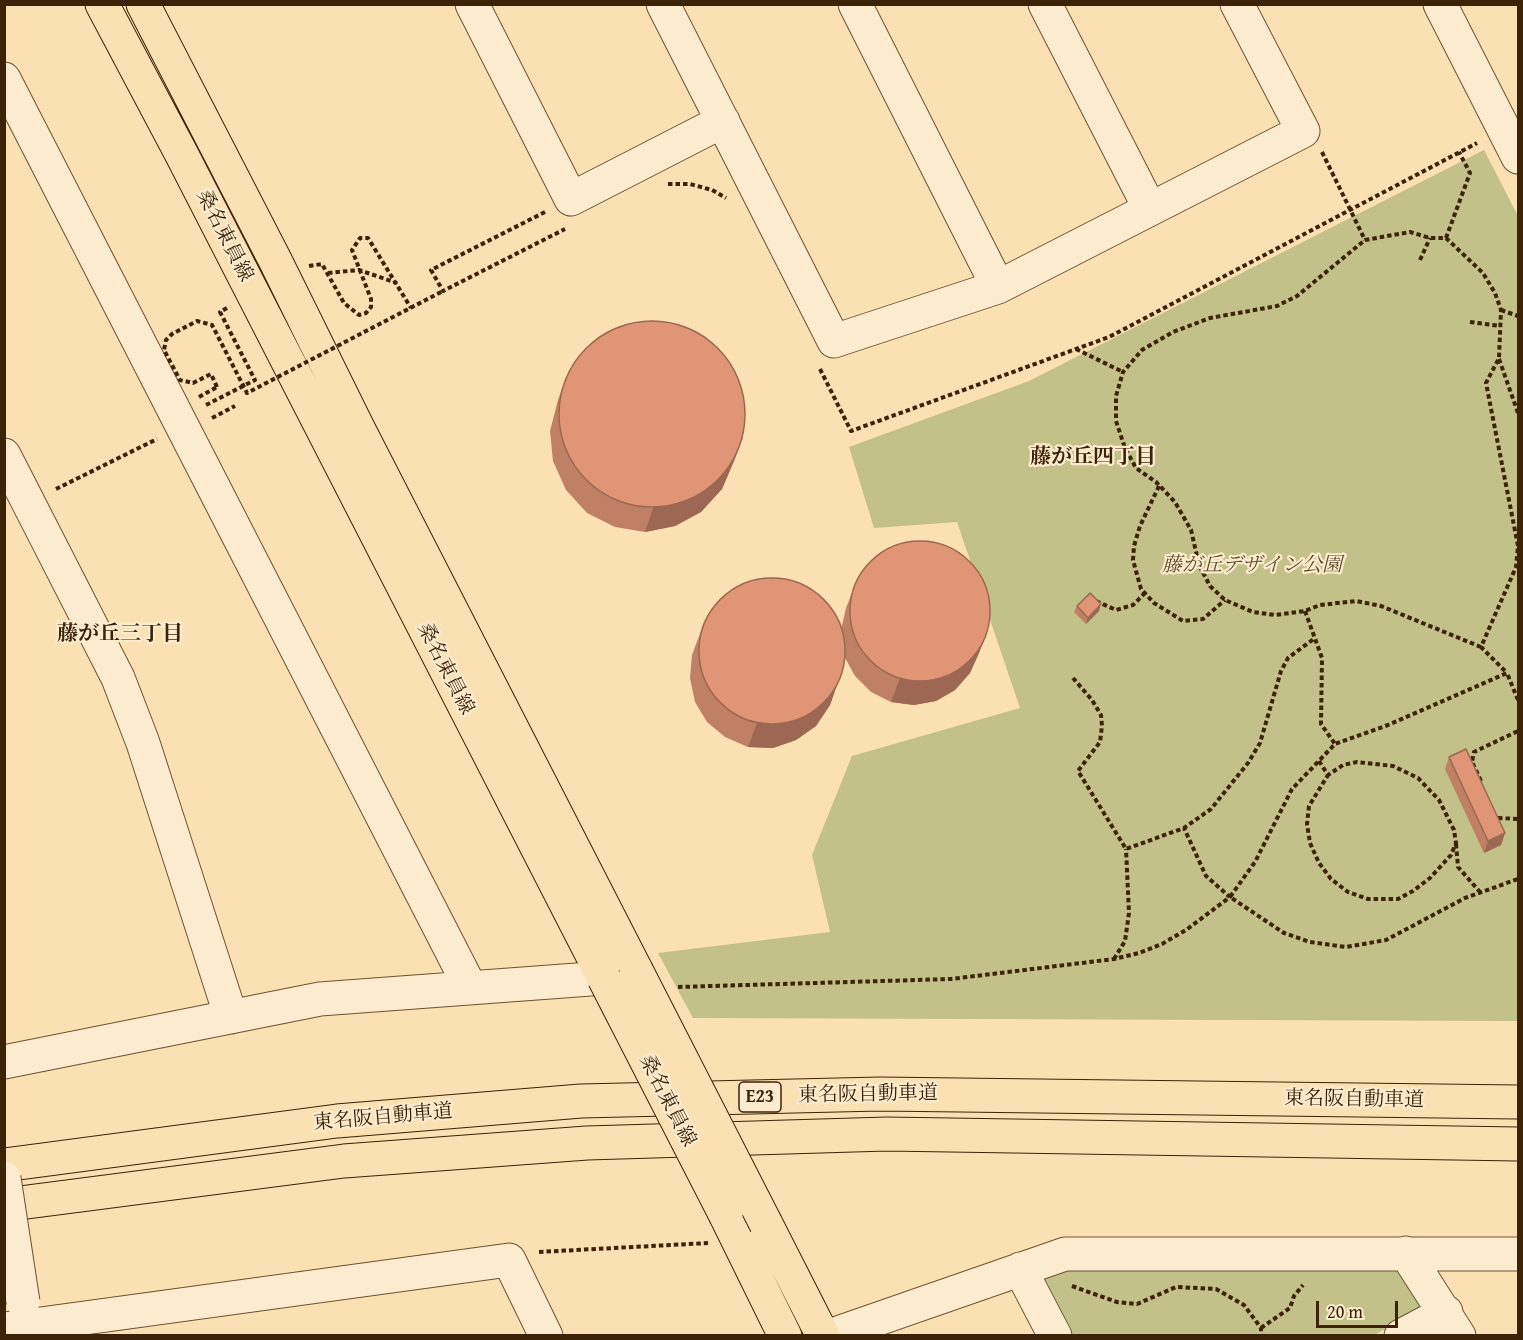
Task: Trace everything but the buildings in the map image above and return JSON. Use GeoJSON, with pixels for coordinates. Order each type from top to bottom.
{"type":"FeatureCollection","features":[{"type":"Feature","properties":{"kind":"main road","name":"桑名東員線"},"geometry":{"type":"LineString","coordinates":[[102,4],[182,155],[604,978],[719,1229],[785,1335]]}},
{"type":"Feature","properties":{"kind":"main road"},"geometry":{"type":"LineString","coordinates":[[120,4],[175,113],[182,155]]}},
{"type":"Feature","properties":{"kind":"main road","name":"桑名東員線"},"geometry":{"type":"LineString","coordinates":[[143,4],[823,1335]]}},
{"type":"Feature","properties":{"kind":"main road","name":"東名阪自動車道"},"geometry":{"type":"LineString","coordinates":[[4,1165],[337,1121],[581,1101],[892,1094],[1518,1102]]}},
{"type":"Feature","properties":{"kind":"main road","name":"東名阪自動車道"},"geometry":{"type":"LineString","coordinates":[[4,1205],[344,1161],[587,1143],[887,1134],[1518,1144]]}},
{"type":"Feature","properties":{"kind":"street"},"geometry":{"type":"LineString","coordinates":[[472,4],[569,214],[723,121]]}},
{"type":"Feature","properties":{"kind":"street"},"geometry":{"type":"LineString","coordinates":[[663,4],[834,341],[998,286],[1303,131],[1237,4]]}},
{"type":"Feature","properties":{"kind":"street"},"geometry":{"type":"LineString","coordinates":[[855,4],[998,286]]}},
{"type":"Feature","properties":{"kind":"street"},"geometry":{"type":"LineString","coordinates":[[1045,4],[1150,209]]}},
{"type":"Feature","properties":{"kind":"street"},"geometry":{"type":"LineString","coordinates":[[1440,4],[1518,157]]}},
{"type":"Feature","properties":{"kind":"street"},"geometry":{"type":"LineString","coordinates":[[4,78],[470,987]]}},
{"type":"Feature","properties":{"kind":"street"},"geometry":{"type":"LineString","coordinates":[[4,454],[118,678],[142,743],[231,1017]]}},
{"type":"Feature","properties":{"kind":"street"},"geometry":{"type":"LineString","coordinates":[[4,1062],[320,999],[604,978]]}},
{"type":"Feature","properties":{"kind":"street"},"geometry":{"type":"LineString","coordinates":[[4,1178],[21,1323],[509,1260],[546,1335]]}},
{"type":"Feature","properties":{"kind":"street"},"geometry":{"type":"LineString","coordinates":[[1401,1335],[1453,1324],[1406,1253]]}},
{"type":"Feature","properties":{"kind":"street"},"geometry":{"type":"LineString","coordinates":[[829,1335],[1065,1254],[1518,1254]]}},
{"type":"Feature","properties":{"kind":"street"},"geometry":{"type":"LineString","coordinates":[[1020,1269],[1055,1335]]}},
{"type":"Feature","properties":{"kind":"path"},"geometry":{"type":"LineString","coordinates":[[1303,131],[1320,148],[1365,240]]}},
{"type":"Feature","properties":{"kind":"path"},"geometry":{"type":"LineString","coordinates":[[820,368],[851,431],[1109,337],[1486,139]]}},
{"type":"Feature","properties":{"kind":"path"},"geometry":{"type":"LineString","coordinates":[[1446,238],[1470,173],[1459,152]]}},
{"type":"Feature","properties":{"kind":"path"},"geometry":{"type":"LineString","coordinates":[[660,185],[690,184],[712,190],[735,204]]}},
{"type":"Feature","properties":{"kind":"path"},"geometry":{"type":"LineString","coordinates":[[443,291],[431,270],[569,214]]}},
{"type":"Feature","properties":{"kind":"path"},"geometry":{"type":"LineString","coordinates":[[217,387],[211,374],[193,383],[180,380],[164,350],[166,340],[172,334],[197,321],[212,326],[248,393],[443,291],[569,214]]}},
{"type":"Feature","properties":{"kind":"path"},"geometry":{"type":"LineString","coordinates":[[1518,413],[1499,358],[1501,310],[1495,293],[1483,273],[1446,238],[1430,238],[1410,232],[1365,240],[1287,301],[1277,306],[1210,318],[1173,332],[1142,350],[1123,372],[1116,396],[1116,421],[1125,448],[1136,468],[1160,486],[1175,502],[1191,530],[1199,565],[1210,586],[1225,600],[1253,612],[1275,615],[1305,611],[1320,605],[1356,601],[1381,606],[1481,647],[1507,673],[1518,700]]}},
{"type":"Feature","properties":{"kind":"path"},"geometry":{"type":"LineString","coordinates":[[303,266],[322,264],[344,303],[359,315],[371,307],[371,299],[352,250],[360,237],[368,238],[411,308]]}},
{"type":"Feature","properties":{"kind":"path"},"geometry":{"type":"LineString","coordinates":[[1420,260],[1430,238]]}},
{"type":"Feature","properties":{"kind":"path"},"geometry":{"type":"LineString","coordinates":[[328,273],[359,270],[397,283]]}},
{"type":"Feature","properties":{"kind":"path"},"geometry":{"type":"LineString","coordinates":[[1501,310],[1518,315]]}},
{"type":"Feature","properties":{"kind":"path"},"geometry":{"type":"LineString","coordinates":[[1470,322],[1500,327]]}},
{"type":"Feature","properties":{"kind":"path"},"geometry":{"type":"LineString","coordinates":[[1076,349],[1123,372]]}},
{"type":"Feature","properties":{"kind":"path"},"geometry":{"type":"LineString","coordinates":[[1481,647],[1516,567],[1518,546],[1486,383],[1499,358]]}},
{"type":"Feature","properties":{"kind":"path"},"geometry":{"type":"LineString","coordinates":[[206,421],[235,406]]}},
{"type":"Feature","properties":{"kind":"path"},"geometry":{"type":"LineString","coordinates":[[1160,486],[1140,526],[1134,546],[1135,573],[1145,593],[1169,614],[1183,621],[1203,619],[1225,600]]}},
{"type":"Feature","properties":{"kind":"path"},"geometry":{"type":"LineString","coordinates":[[1095,600],[1116,610],[1134,604],[1145,593]]}},
{"type":"Feature","properties":{"kind":"path"},"geometry":{"type":"LineString","coordinates":[[1305,611],[1322,658],[1321,724],[1335,744]]}},
{"type":"Feature","properties":{"kind":"path"},"geometry":{"type":"LineString","coordinates":[[1126,849],[1184,828],[1211,809],[1248,763],[1260,743],[1281,670],[1288,658],[1315,638]]}},
{"type":"Feature","properties":{"kind":"path"},"geometry":{"type":"LineString","coordinates":[[677,987],[951,979],[1114,959],[1162,944],[1211,913],[1230,897],[1255,862],[1292,789],[1335,744],[1388,725],[1507,673]]}},
{"type":"Feature","properties":{"kind":"path"},"geometry":{"type":"LineString","coordinates":[[1073,678],[1092,700],[1101,715],[1102,726],[1100,742],[1078,771],[1126,849],[1129,913],[1125,941],[1114,959]]}},
{"type":"Feature","properties":{"kind":"path"},"geometry":{"type":"LineString","coordinates":[[1485,791],[1472,762],[1474,752],[1518,730]]}},
{"type":"Feature","properties":{"kind":"path"},"geometry":{"type":"LineString","coordinates":[[1319,761],[1328,775]]}},
{"type":"Feature","properties":{"kind":"path"},"geometry":{"type":"LineString","coordinates":[[1456,843],[1441,867],[1405,895],[1383,900],[1368,899],[1348,892],[1331,879],[1319,863],[1309,834],[1309,806],[1328,775],[1343,765],[1357,762],[1393,766],[1418,777],[1429,786],[1447,813],[1454,830],[1456,843],[1458,867],[1480,892]]}},
{"type":"Feature","properties":{"kind":"path"},"geometry":{"type":"LineString","coordinates":[[1494,810],[1498,820],[1518,819]]}},
{"type":"Feature","properties":{"kind":"path"},"geometry":{"type":"LineString","coordinates":[[1184,828],[1206,876],[1230,897],[1284,933],[1310,942],[1346,947],[1386,940],[1480,892],[1518,879]]}},
{"type":"Feature","properties":{"kind":"path"},"geometry":{"type":"LineString","coordinates":[[509,1260],[530,1253],[719,1229]]}},
{"type":"Feature","properties":{"kind":"path"},"geometry":{"type":"LineString","coordinates":[[1065,1283],[1117,1302],[1137,1304],[1176,1287],[1216,1289],[1244,1305],[1262,1328],[1261,1335]]}},
{"type":"Feature","properties":{"kind":"green space","name":"藤が丘デザイン公園"},"geometry":{"type":"Polygon","coordinates":[[[1484,150],[1518,216],[1518,1021],[693,1018],[658,953],[830,932],[812,855],[852,756],[1020,708],[957,522],[874,528],[849,447],[1029,381],[1484,150]]]}},
{"type":"Feature","properties":{"kind":"green space"},"geometry":{"type":"Polygon","coordinates":[[[1396,1264],[1422,1300],[1421,1311],[1374,1335],[1069,1335],[1041,1280],[1052,1268],[1396,1264]]]}},
{"type":"Feature","properties":{"kind":"district","name":"藤が丘四丁目"},"geometry":{"type":"Point","coordinates":[1093,458]}},
{"type":"Feature","properties":{"kind":"district","name":"藤が丘三丁目"},"geometry":{"type":"Point","coordinates":[120,635]}}]}
